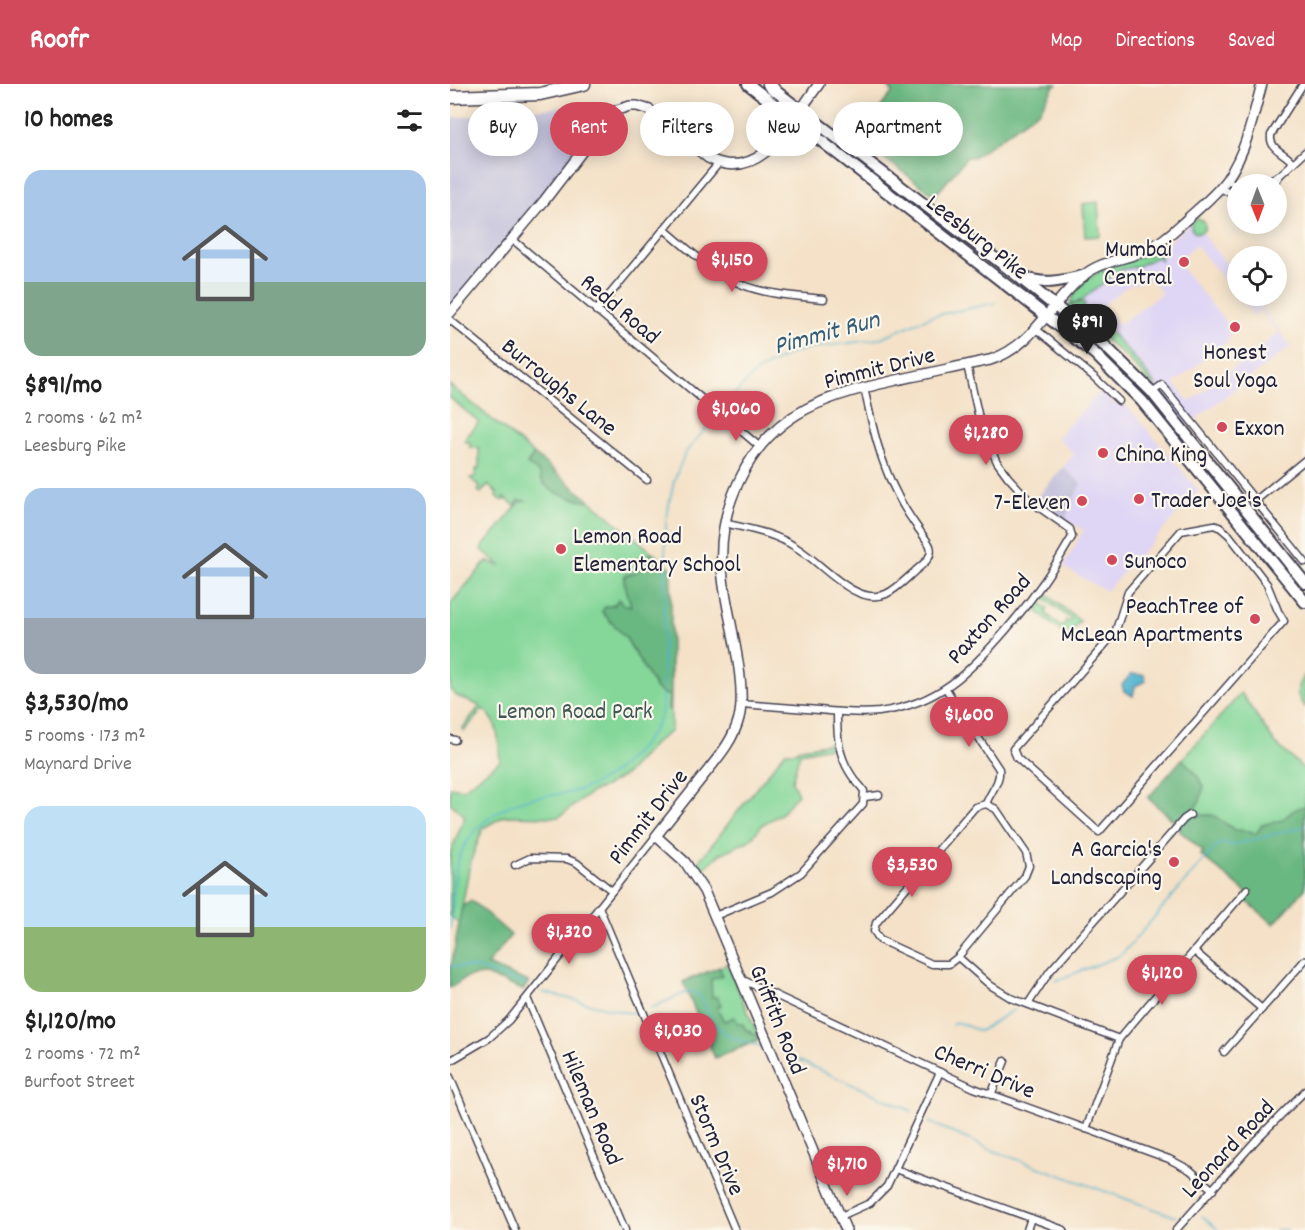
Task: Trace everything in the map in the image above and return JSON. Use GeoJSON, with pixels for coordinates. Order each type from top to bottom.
{"type":"FeatureCollection","features":[{"type":"Feature","properties":{"kind":"highway"},"geometry":{"type":"LineString","coordinates":[[450,97],[540,93],[584,84]]}},
{"type":"Feature","properties":{"kind":"main road","name":"Leesburg Pike"},"geometry":{"type":"LineString","coordinates":[[748,84],[776,102]]}},
{"type":"Feature","properties":{"kind":"main road","name":"Leesburg Pike"},"geometry":{"type":"LineString","coordinates":[[770,86],[784,102]]}},
{"type":"Feature","properties":{"kind":"main road","name":"Leesburg Pike"},"geometry":{"type":"LineString","coordinates":[[821,133],[1009,269],[1104,345],[1152,392],[1305,583]]}},
{"type":"Feature","properties":{"kind":"main road","name":"Leesburg Pike"},"geometry":{"type":"LineString","coordinates":[[821,135],[1095,354],[1142,401],[1305,602]]}},
{"type":"Feature","properties":{"kind":"main road"},"geometry":{"type":"LineString","coordinates":[[1009,269],[1038,281],[1050,282],[1083,276]]}},
{"type":"Feature","properties":{"kind":"street"},"geometry":{"type":"LineString","coordinates":[[806,102],[819,84]]}},
{"type":"Feature","properties":{"kind":"street","name":"Pimmit Drive"},"geometry":{"type":"LineString","coordinates":[[450,1061],[498,1031],[526,999],[725,748],[736,727],[741,704],[741,688],[721,561],[724,523],[741,475],[760,447],[803,410],[832,396],[990,360],[1008,353],[1025,341],[1083,276],[1101,265],[1132,256],[1157,245],[1220,188],[1238,160],[1262,84]]}},
{"type":"Feature","properties":{"kind":"street"},"geometry":{"type":"LineString","coordinates":[[1293,163],[1270,142],[1271,135],[1303,84]]}},
{"type":"Feature","properties":{"kind":"street"},"geometry":{"type":"LineString","coordinates":[[450,313],[581,154],[611,114],[623,107],[637,106],[650,110],[708,158],[719,163],[734,165],[761,156]]}},
{"type":"Feature","properties":{"kind":"street"},"geometry":{"type":"LineString","coordinates":[[1281,174],[1305,152]]}},
{"type":"Feature","properties":{"kind":"street"},"geometry":{"type":"LineString","coordinates":[[596,311],[719,163]]}},
{"type":"Feature","properties":{"kind":"street"},"geometry":{"type":"LineString","coordinates":[[1220,188],[1227,192]]}},
{"type":"Feature","properties":{"kind":"street"},"geometry":{"type":"LineString","coordinates":[[664,229],[702,260],[745,286],[774,293],[824,299]]}},
{"type":"Feature","properties":{"kind":"street","name":"Redd Road"},"geometry":{"type":"LineString","coordinates":[[512,239],[707,403]]}},
{"type":"Feature","properties":{"kind":"street","name":"Burroughs Lane"},"geometry":{"type":"LineString","coordinates":[[450,320],[647,480]]}},
{"type":"Feature","properties":{"kind":"street"},"geometry":{"type":"LineString","coordinates":[[1036,329],[1119,401]]}},
{"type":"Feature","properties":{"kind":"street","name":"Paxton Road"},"geometry":{"type":"LineString","coordinates":[[741,704],[861,713],[894,710],[920,702],[946,689],[964,675],[1032,601],[1072,535],[1070,529],[1030,501],[1008,477],[994,455],[981,427],[967,365]]}},
{"type":"Feature","properties":{"kind":"street"},"geometry":{"type":"LineString","coordinates":[[1152,392],[1162,385],[1305,562]]}},
{"type":"Feature","properties":{"kind":"street"},"geometry":{"type":"LineString","coordinates":[[724,523],[764,532],[786,541],[812,558],[852,590],[871,597],[884,595],[895,589],[928,560],[930,546],[907,512],[887,472],[876,441],[864,387]]}},
{"type":"Feature","properties":{"kind":"street"},"geometry":{"type":"LineString","coordinates":[[727,419],[760,447]]}},
{"type":"Feature","properties":{"kind":"street"},"geometry":{"type":"LineString","coordinates":[[1255,501],[1305,460]]}},
{"type":"Feature","properties":{"kind":"street"},"geometry":{"type":"LineString","coordinates":[[1214,525],[1221,528],[1249,559],[1267,584],[1280,617],[1284,621],[1099,832],[1017,758],[1013,749],[1115,633],[1128,592],[1181,531],[1214,525]]}},
{"type":"Feature","properties":{"kind":"street"},"geometry":{"type":"LineString","coordinates":[[930,546],[939,542]]}},
{"type":"Feature","properties":{"kind":"street"},"geometry":{"type":"LineString","coordinates":[[1249,559],[1261,549]]}},
{"type":"Feature","properties":{"kind":"street"},"geometry":{"type":"LineString","coordinates":[[946,689],[999,769],[998,780],[986,804]]}},
{"type":"Feature","properties":{"kind":"street"},"geometry":{"type":"LineString","coordinates":[[715,916],[772,892],[801,873],[863,804],[864,791],[851,775],[841,755],[837,733],[837,712]]}},
{"type":"Feature","properties":{"kind":"street"},"geometry":{"type":"LineString","coordinates":[[865,797],[879,795]]}},
{"type":"Feature","properties":{"kind":"street"},"geometry":{"type":"LineString","coordinates":[[986,804],[996,809],[1026,853],[1029,866],[1025,876],[958,957],[949,964],[932,964],[880,940],[874,928],[883,914],[975,807],[986,804]]}},
{"type":"Feature","properties":{"kind":"street"},"geometry":{"type":"LineString","coordinates":[[1028,1004],[1050,971],[1155,850],[1184,819],[1191,815]]}},
{"type":"Feature","properties":{"kind":"street","name":"Griffith Road"},"geometry":{"type":"LineString","coordinates":[[656,836],[690,868],[701,885],[846,1230]]}},
{"type":"Feature","properties":{"kind":"street"},"geometry":{"type":"LineString","coordinates":[[515,865],[530,858],[567,859],[577,863],[612,891]]}},
{"type":"Feature","properties":{"kind":"street"},"geometry":{"type":"LineString","coordinates":[[1086,1129],[1119,1039],[1247,889]]}},
{"type":"Feature","properties":{"kind":"street","name":"Storm Drive"},"geometry":{"type":"LineString","coordinates":[[599,907],[735,1230]]}},
{"type":"Feature","properties":{"kind":"street"},"geometry":{"type":"LineString","coordinates":[[1194,951],[1262,1009]]}},
{"type":"Feature","properties":{"kind":"street"},"geometry":{"type":"LineString","coordinates":[[958,957],[1002,993],[1119,1039]]}},
{"type":"Feature","properties":{"kind":"street"},"geometry":{"type":"LineString","coordinates":[[1224,1052],[1305,960]]}},
{"type":"Feature","properties":{"kind":"street","name":"Cherri Drive"},"geometry":{"type":"LineString","coordinates":[[742,980],[991,1095],[1183,1166],[1213,1190]]}},
{"type":"Feature","properties":{"kind":"street","name":"Hileman Road"},"geometry":{"type":"LineString","coordinates":[[526,999],[625,1230]]}},
{"type":"Feature","properties":{"kind":"street"},"geometry":{"type":"LineString","coordinates":[[991,1095],[1005,1061]]}},
{"type":"Feature","properties":{"kind":"street"},"geometry":{"type":"LineString","coordinates":[[841,1216],[876,1199],[887,1186],[940,1072]]}},
{"type":"Feature","properties":{"kind":"street"},"geometry":{"type":"LineString","coordinates":[[450,1077],[515,1230]]}},
{"type":"Feature","properties":{"kind":"street","name":"Leonard Road"},"geometry":{"type":"LineString","coordinates":[[1176,1230],[1257,1139],[1305,1091]]}},
{"type":"Feature","properties":{"kind":"street"},"geometry":{"type":"LineString","coordinates":[[896,1169],[1064,1230]]}},
{"type":"Feature","properties":{"kind":"street"},"geometry":{"type":"LineString","coordinates":[[1027,1230],[1031,1218]]}},
{"type":"Feature","properties":{"kind":"shaded area"},"geometry":{"type":"Polygon","coordinates":[[[550,108],[550,156],[576,156],[450,308],[450,118],[468,116],[468,156],[538,156],[538,109],[550,108]]]}},
{"type":"Feature","properties":{"kind":"shaded area"},"geometry":{"type":"Polygon","coordinates":[[[1193,221],[1227,265],[1227,283],[1196,245],[1176,261],[1230,327],[1229,340],[1174,383],[1190,402],[1278,333],[1260,310],[1253,315],[1246,306],[1260,306],[1291,346],[1187,426],[1154,385],[1109,340],[1067,306],[1073,295],[1091,277],[1105,269],[1138,260],[1159,251],[1193,221]],[[1151,279],[1128,286],[1103,305],[1119,325],[1162,293],[1151,279]]]}},
{"type":"Feature","properties":{"kind":"shaded area"},"geometry":{"type":"Polygon","coordinates":[[[1100,392],[1115,405],[1121,401],[1136,416],[1199,491],[1106,591],[1063,567],[1084,530],[1065,519],[1081,483],[1063,467],[1074,454],[1057,437],[1100,392]]]}},
{"type":"Feature","properties":{"kind":"shaded area"},"geometry":{"type":"Polygon","coordinates":[[[1063,467],[1081,483],[1065,519],[1036,499],[1063,467]]]}},
{"type":"Feature","properties":{"kind":"green space"},"geometry":{"type":"Polygon","coordinates":[[[885,84],[1058,84],[1054,86],[1040,110],[974,157],[967,157],[935,196],[881,156],[963,156],[963,102],[885,102],[893,92],[885,84]]]}},
{"type":"Feature","properties":{"kind":"green space"},"geometry":{"type":"Polygon","coordinates":[[[1098,202],[1100,236],[1085,237],[1083,204],[1098,202]]]}},
{"type":"Feature","properties":{"kind":"green space"},"geometry":{"type":"Polygon","coordinates":[[[1195,219],[1201,219],[1205,226],[1201,233],[1195,233],[1191,229],[1191,223],[1195,219]]]}},
{"type":"Feature","properties":{"kind":"green space"},"geometry":{"type":"Polygon","coordinates":[[[1154,253],[1160,255],[1161,260],[1157,257],[1138,266],[1120,270],[1083,300],[1070,304],[1076,292],[1094,275],[1117,264],[1154,253]]]}},
{"type":"Feature","properties":{"kind":"green space"},"geometry":{"type":"Polygon","coordinates":[[[1085,303],[1083,308],[1096,327],[1102,323],[1138,362],[1156,386],[1152,385],[1127,358],[1068,309],[1070,305],[1085,303]]]}},
{"type":"Feature","properties":{"kind":"green space","name":"Lemon Road Park"},"geometry":{"type":"Polygon","coordinates":[[[450,385],[534,454],[527,464],[587,502],[589,500],[652,552],[636,572],[624,581],[631,606],[624,605],[618,600],[602,612],[626,638],[656,689],[669,696],[668,708],[671,711],[671,731],[656,742],[625,775],[592,792],[559,817],[504,816],[483,828],[470,863],[459,924],[450,916],[450,854],[465,816],[450,803],[450,787],[463,789],[500,761],[495,726],[489,714],[483,709],[464,731],[462,729],[480,706],[457,696],[450,690],[450,604],[487,561],[501,566],[481,549],[520,502],[526,501],[519,500],[515,506],[503,497],[505,500],[502,501],[488,485],[481,493],[478,491],[480,487],[470,478],[476,476],[476,469],[479,469],[479,448],[470,448],[470,442],[465,442],[465,439],[479,422],[450,398],[450,385]]]}},
{"type":"Feature","properties":{"kind":"green space"},"geometry":{"type":"Polygon","coordinates":[[[534,454],[589,500],[587,502],[558,494],[546,486],[539,473],[527,464],[534,454]]]}},
{"type":"Feature","properties":{"kind":"green space"},"geometry":{"type":"Polygon","coordinates":[[[652,552],[671,568],[671,711],[668,709],[669,696],[656,689],[626,638],[602,612],[605,607],[614,605],[619,599],[624,605],[631,606],[624,581],[625,575],[636,572],[652,552]]]}},
{"type":"Feature","properties":{"kind":"green space"},"geometry":{"type":"Polygon","coordinates":[[[1045,593],[1080,621],[1067,637],[1033,608],[1039,601],[1048,609],[1046,613],[1060,626],[1063,626],[1066,620],[1069,622],[1071,619],[1042,597],[1045,593]]]}},
{"type":"Feature","properties":{"kind":"green space"},"geometry":{"type":"Polygon","coordinates":[[[1305,675],[1305,707],[1299,699],[1298,687],[1305,675]]]}},
{"type":"Feature","properties":{"kind":"green space"},"geometry":{"type":"Polygon","coordinates":[[[1241,693],[1275,743],[1305,770],[1305,889],[1245,900],[1249,895],[1201,855],[1203,851],[1179,830],[1181,827],[1148,798],[1241,693]]]}},
{"type":"Feature","properties":{"kind":"green space"},"geometry":{"type":"Polygon","coordinates":[[[830,743],[831,747],[800,753],[792,781],[798,794],[781,814],[763,824],[750,840],[720,854],[700,872],[695,866],[785,752],[797,752],[797,749],[830,743]]]}},
{"type":"Feature","properties":{"kind":"green space"},"geometry":{"type":"Polygon","coordinates":[[[1182,759],[1204,786],[1200,800],[1191,815],[1213,815],[1235,830],[1250,831],[1256,834],[1262,825],[1282,820],[1294,810],[1305,806],[1305,889],[1274,924],[1245,900],[1249,895],[1201,855],[1203,851],[1179,830],[1181,827],[1148,798],[1182,759]]]}},
{"type":"Feature","properties":{"kind":"green space"},"geometry":{"type":"Polygon","coordinates":[[[471,900],[511,935],[487,965],[529,982],[523,990],[485,975],[467,977],[450,988],[450,972],[462,907],[471,900]]]}},
{"type":"Feature","properties":{"kind":"green space"},"geometry":{"type":"Polygon","coordinates":[[[727,964],[760,1040],[715,1058],[683,982],[727,964]]]}},
{"type":"Feature","properties":{"kind":"green space"},"geometry":{"type":"Polygon","coordinates":[[[720,967],[722,975],[711,980],[712,997],[717,997],[721,1005],[717,1008],[724,1021],[735,1017],[738,1023],[743,1024],[746,1030],[754,1035],[757,1034],[759,1039],[715,1058],[683,982],[720,967]]]}},
{"type":"Feature","properties":{"kind":"water"},"geometry":{"type":"Polygon","coordinates":[[[1131,674],[1144,675],[1146,681],[1135,686],[1133,696],[1124,691],[1122,685],[1131,674]]]}},
{"type":"Feature","properties":{"kind":"waterway","name":"Pimmit Run"},"geometry":{"type":"LineString","coordinates":[[450,928],[457,864],[471,835],[485,821],[510,805],[535,797],[576,791],[604,779],[635,753],[657,723],[662,711],[666,518],[674,481],[685,453],[734,395],[757,371],[788,355],[806,349],[878,339],[932,316],[995,303]]}},
{"type":"Feature","properties":{"kind":"waterway"},"geometry":{"type":"LineString","coordinates":[[1055,981],[1124,952],[1216,846],[1224,843],[1234,845],[1305,826]]}},
{"type":"Feature","properties":{"kind":"waterway"},"geometry":{"type":"LineString","coordinates":[[450,966],[477,968],[525,984]]}},
{"type":"Feature","properties":{"kind":"waterway"},"geometry":{"type":"LineString","coordinates":[[542,992],[623,1012],[636,1013]]}},
{"type":"Feature","properties":{"kind":"waterway"},"geometry":{"type":"LineString","coordinates":[[651,1008],[682,994],[695,993],[701,997],[709,1016],[716,1025],[729,1036],[761,1046]]}},
{"type":"Feature","properties":{"kind":"waterway"},"geometry":{"type":"LineString","coordinates":[[952,1025],[956,1022],[980,1031],[1013,1010]]}},
{"type":"Feature","properties":{"kind":"waterway"},"geometry":{"type":"LineString","coordinates":[[786,1055],[912,1111]]}},
{"type":"Feature","properties":{"kind":"waterway"},"geometry":{"type":"LineString","coordinates":[[929,1122],[994,1151],[1176,1217]]}},
{"type":"Feature","properties":{"kind":"waterway"},"geometry":{"type":"LineString","coordinates":[[1202,1216],[1218,1230]]}},
{"type":"Feature","properties":{"kind":"waterway"},"geometry":{"type":"LineString","coordinates":[[1275,1230],[1288,1230]]}},
{"type":"Feature","properties":{"kind":"place","name":"Mumbai Central"},"geometry":{"type":"Point","coordinates":[1184,262]}},
{"type":"Feature","properties":{"kind":"place","name":"Honest Soul Yoga"},"geometry":{"type":"Point","coordinates":[1235,327]}},
{"type":"Feature","properties":{"kind":"place","name":"Exxon"},"geometry":{"type":"Point","coordinates":[1222,427]}},
{"type":"Feature","properties":{"kind":"place","name":"China King"},"geometry":{"type":"Point","coordinates":[1103,453]}},
{"type":"Feature","properties":{"kind":"place","name":"Trader Joe's"},"geometry":{"type":"Point","coordinates":[1139,499]}},
{"type":"Feature","properties":{"kind":"place","name":"7-Eleven"},"geometry":{"type":"Point","coordinates":[1082,501]}},
{"type":"Feature","properties":{"kind":"place","name":"Lemon Road Elementary School"},"geometry":{"type":"Point","coordinates":[561,549]}},
{"type":"Feature","properties":{"kind":"place","name":"Sunoco"},"geometry":{"type":"Point","coordinates":[1112,560]}},
{"type":"Feature","properties":{"kind":"place","name":"PeachTree of McLean Apartments"},"geometry":{"type":"Point","coordinates":[1255,619]}},
{"type":"Feature","properties":{"kind":"place","name":"A Garcia's Landscaping"},"geometry":{"type":"Point","coordinates":[1174,862]}}]}
